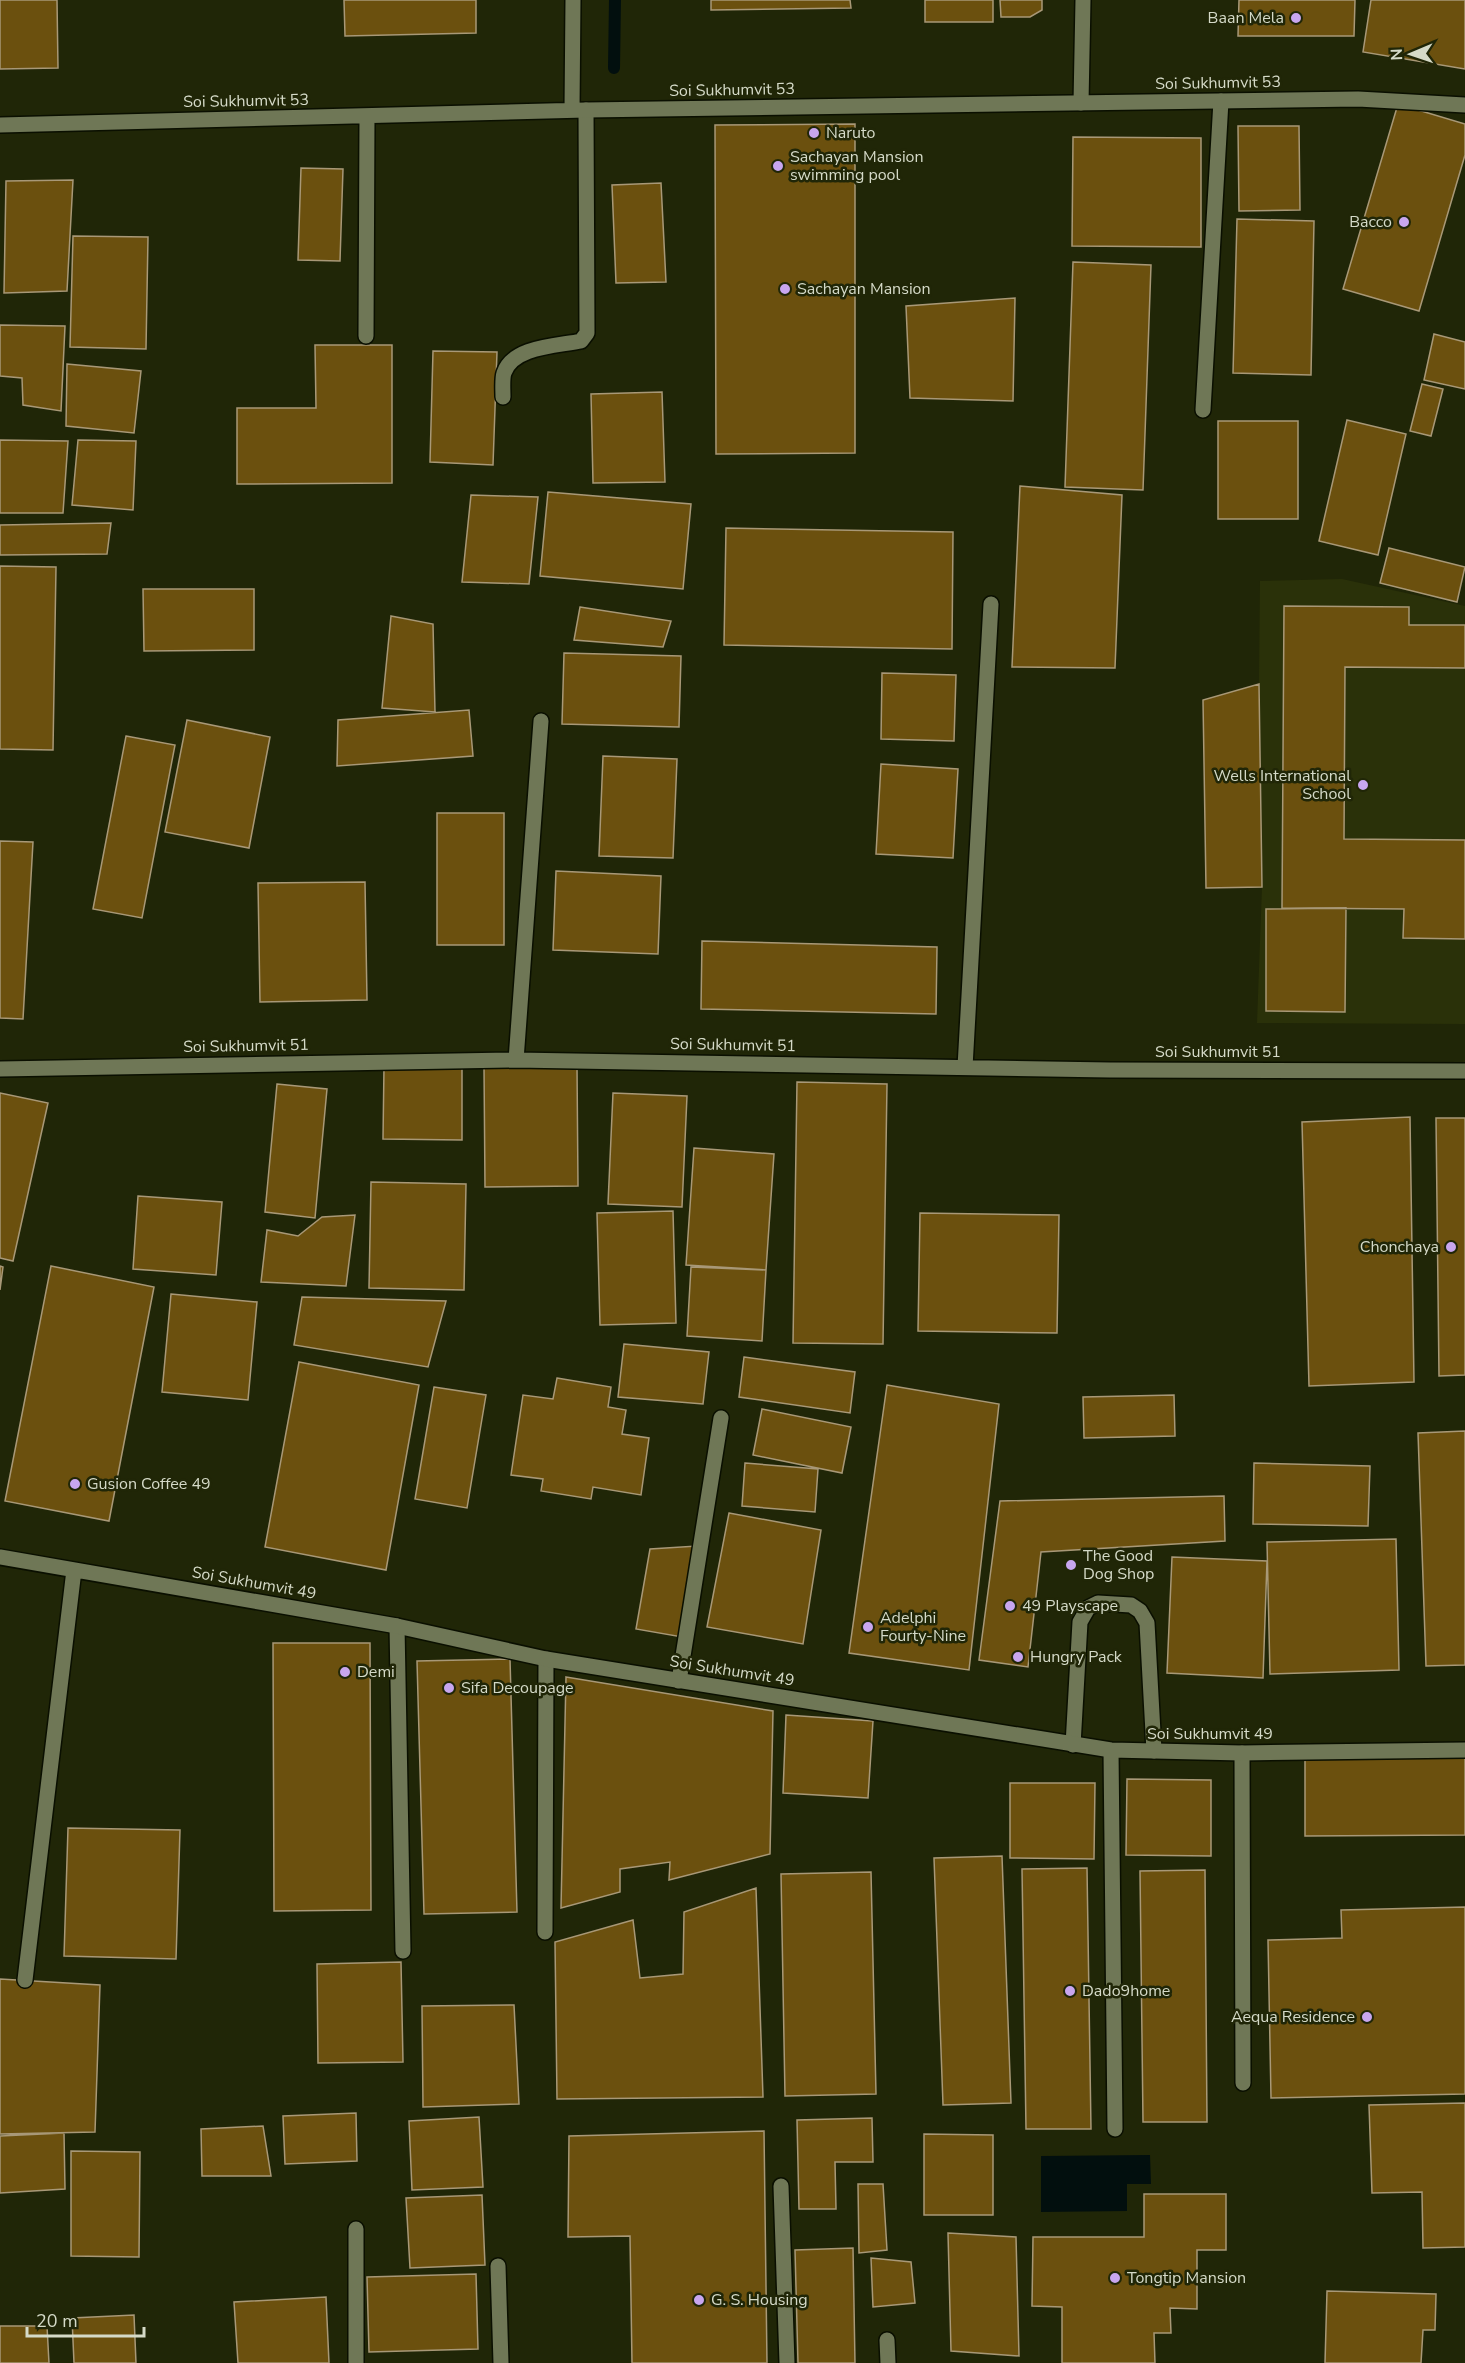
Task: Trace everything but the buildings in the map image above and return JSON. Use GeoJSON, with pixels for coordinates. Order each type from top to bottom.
{"type":"FeatureCollection","features":[{"type":"Feature","properties":{"kind":"street"},"geometry":{"type":"LineString","coordinates":[[503,397],[504,373],[513,360],[528,351],[581,341],[586,333],[573,0]]}},
{"type":"Feature","properties":{"kind":"street"},"geometry":{"type":"LineString","coordinates":[[1081,103],[1083,0]]}},
{"type":"Feature","properties":{"kind":"street","name":"Soi Sukhumvit 53"},"geometry":{"type":"LineString","coordinates":[[0,125],[579,110],[1358,99],[1465,105]]}},
{"type":"Feature","properties":{"kind":"street"},"geometry":{"type":"LineString","coordinates":[[1203,410],[1221,101]]}},
{"type":"Feature","properties":{"kind":"street"},"geometry":{"type":"LineString","coordinates":[[366,336],[367,116]]}},
{"type":"Feature","properties":{"kind":"street"},"geometry":{"type":"LineString","coordinates":[[965,1067],[991,604]]}},
{"type":"Feature","properties":{"kind":"street"},"geometry":{"type":"LineString","coordinates":[[516,1060],[542,721]]}},
{"type":"Feature","properties":{"kind":"street","name":"Soi Sukhumvit 51"},"geometry":{"type":"LineString","coordinates":[[0,1069],[516,1060],[1122,1070],[1465,1071]]}},
{"type":"Feature","properties":{"kind":"street"},"geometry":{"type":"LineString","coordinates":[[679,1681],[721,1418]]}},
{"type":"Feature","properties":{"kind":"street","name":"Soi Sukhumvit 49"},"geometry":{"type":"LineString","coordinates":[[0,1557],[397,1626],[546,1659],[1073,1745],[1111,1750],[1242,1753],[1465,1750]]}},
{"type":"Feature","properties":{"kind":"street"},"geometry":{"type":"LineString","coordinates":[[25,1980],[74,1570]]}},
{"type":"Feature","properties":{"kind":"street"},"geometry":{"type":"LineString","coordinates":[[1073,1745],[1080,1622],[1088,1608],[1098,1603],[1131,1605],[1140,1611],[1147,1623],[1154,1751]]}},
{"type":"Feature","properties":{"kind":"street"},"geometry":{"type":"LineString","coordinates":[[397,1626],[403,1952]]}},
{"type":"Feature","properties":{"kind":"street"},"geometry":{"type":"LineString","coordinates":[[545,1932],[546,1659]]}},
{"type":"Feature","properties":{"kind":"street"},"geometry":{"type":"LineString","coordinates":[[1111,1750],[1115,2129]]}},
{"type":"Feature","properties":{"kind":"street"},"geometry":{"type":"LineString","coordinates":[[1242,1753],[1243,2083]]}},
{"type":"Feature","properties":{"kind":"street"},"geometry":{"type":"LineString","coordinates":[[782,2186],[787,2363]]}},
{"type":"Feature","properties":{"kind":"street"},"geometry":{"type":"LineString","coordinates":[[356,2229],[356,2363]]}},
{"type":"Feature","properties":{"kind":"street"},"geometry":{"type":"LineString","coordinates":[[498,2266],[501,2363]]}},
{"type":"Feature","properties":{"kind":"street"},"geometry":{"type":"LineString","coordinates":[[887,2340],[888,2363]]}},
{"type":"Feature","properties":{"kind":"shaded area","name":"Wells International School"},"geometry":{"type":"Polygon","coordinates":[[[1342,579],[1465,606],[1465,1024],[1257,1023],[1262,887],[1260,581],[1342,579]]]}},
{"type":"Feature","properties":{"kind":"shaded area"},"geometry":{"type":"Polygon","coordinates":[[[1150,2155],[1151,2184],[1127,2184],[1127,2211],[1041,2212],[1041,2156],[1150,2155]]]}},
{"type":"Feature","properties":{"kind":"waterway"},"geometry":{"type":"LineString","coordinates":[[614,68],[615,0]]}},
{"type":"Feature","properties":{"kind":"place","name":"Baan Mela"},"geometry":{"type":"Point","coordinates":[1296,18]}},
{"type":"Feature","properties":{"kind":"place","name":"Naruto"},"geometry":{"type":"Point","coordinates":[814,133]}},
{"type":"Feature","properties":{"kind":"place","name":"Sachayan Mansion swimming pool"},"geometry":{"type":"Point","coordinates":[778,166]}},
{"type":"Feature","properties":{"kind":"place","name":"Bacco"},"geometry":{"type":"Point","coordinates":[1404,222]}},
{"type":"Feature","properties":{"kind":"place","name":"Sachayan Mansion"},"geometry":{"type":"Point","coordinates":[785,289]}},
{"type":"Feature","properties":{"kind":"place","name":"Wells International School"},"geometry":{"type":"Point","coordinates":[1363,785]}},
{"type":"Feature","properties":{"kind":"place","name":"Chonchaya"},"geometry":{"type":"Point","coordinates":[1451,1247]}},
{"type":"Feature","properties":{"kind":"place","name":"Gusion Coffee 49"},"geometry":{"type":"Point","coordinates":[75,1484]}},
{"type":"Feature","properties":{"kind":"place","name":"The Good Dog Shop"},"geometry":{"type":"Point","coordinates":[1071,1565]}},
{"type":"Feature","properties":{"kind":"place","name":"49 Playscape"},"geometry":{"type":"Point","coordinates":[1010,1606]}},
{"type":"Feature","properties":{"kind":"place","name":"Adelphi Fourty-Nine"},"geometry":{"type":"Point","coordinates":[868,1627]}},
{"type":"Feature","properties":{"kind":"place","name":"Hungry Pack"},"geometry":{"type":"Point","coordinates":[1018,1657]}},
{"type":"Feature","properties":{"kind":"place","name":"Demi"},"geometry":{"type":"Point","coordinates":[345,1672]}},
{"type":"Feature","properties":{"kind":"place","name":"Sifa Decoupage"},"geometry":{"type":"Point","coordinates":[449,1688]}},
{"type":"Feature","properties":{"kind":"place","name":"Dado9home"},"geometry":{"type":"Point","coordinates":[1070,1991]}},
{"type":"Feature","properties":{"kind":"place","name":"Aequa Residence"},"geometry":{"type":"Point","coordinates":[1367,2017]}},
{"type":"Feature","properties":{"kind":"place","name":"Tongtip Mansion"},"geometry":{"type":"Point","coordinates":[1115,2278]}},
{"type":"Feature","properties":{"kind":"place","name":"G. S. Housing"},"geometry":{"type":"Point","coordinates":[699,2300]}}]}
